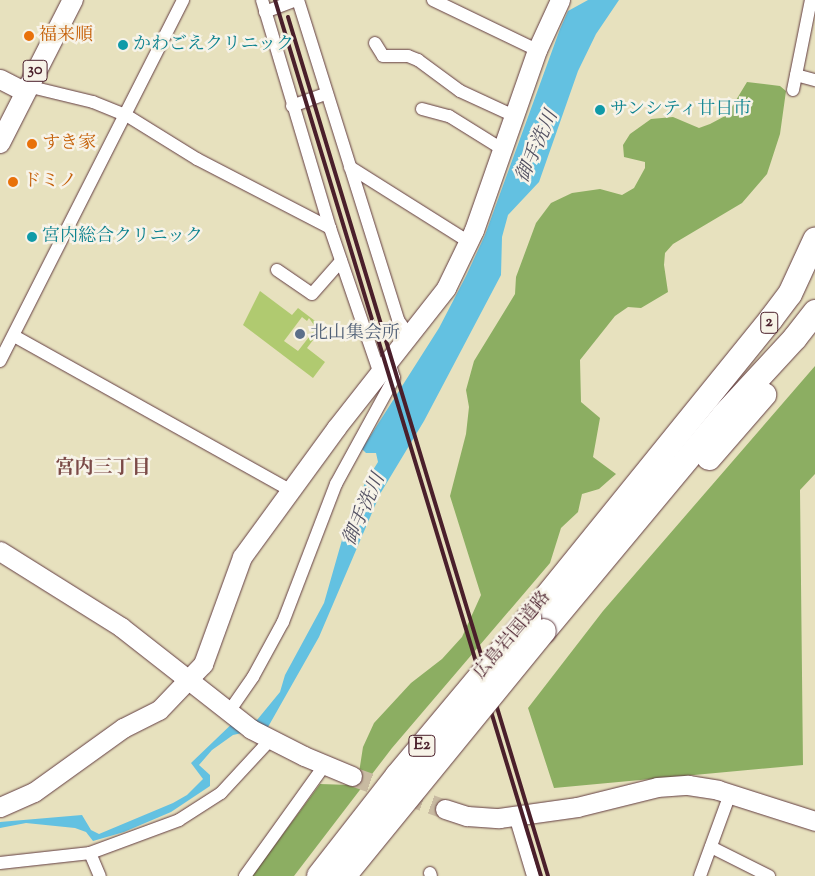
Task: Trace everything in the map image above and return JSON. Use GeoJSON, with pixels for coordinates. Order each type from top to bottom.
{"type":"FeatureCollection","features":[{"type":"Feature","properties":{"kind":"highway","name":"2"},"geometry":{"type":"LineString","coordinates":[[707,395],[790,294],[815,240]]}},
{"type":"Feature","properties":{"kind":"highway","name":"2"},"geometry":{"type":"LineString","coordinates":[[724,415],[805,338],[815,312]]}},
{"type":"Feature","properties":{"kind":"highway"},"geometry":{"type":"LineString","coordinates":[[604,559],[688,481],[815,325]]}},
{"type":"Feature","properties":{"kind":"highway","name":"広島岩国道路"},"geometry":{"type":"LineString","coordinates":[[344,876],[707,395]]}},
{"type":"Feature","properties":{"kind":"highway","name":"広島岩国道路"},"geometry":{"type":"LineString","coordinates":[[319,876],[397,776],[536,624],[604,559],[724,415]]}},
{"type":"Feature","properties":{"kind":"main road","name":"30"},"geometry":{"type":"LineString","coordinates":[[0,143],[73,0]]}},
{"type":"Feature","properties":{"kind":"street"},"geometry":{"type":"LineString","coordinates":[[0,361],[183,0]]}},
{"type":"Feature","properties":{"kind":"street"},"geometry":{"type":"LineString","coordinates":[[228,713],[254,677],[283,622],[336,484],[394,378],[384,368],[341,261],[292,106],[263,6],[297,0],[398,320],[409,336]]}},
{"type":"Feature","properties":{"kind":"street"},"geometry":{"type":"LineString","coordinates":[[433,0],[537,50]]}},
{"type":"Feature","properties":{"kind":"street"},"geometry":{"type":"LineString","coordinates":[[0,807],[34,792],[123,728],[159,710],[189,681],[206,661],[242,557],[290,490],[446,288],[469,242],[537,50],[560,0]]}},
{"type":"Feature","properties":{"kind":"street"},"geometry":{"type":"LineString","coordinates":[[793,90],[811,0]]}},
{"type":"Feature","properties":{"kind":"street"},"geometry":{"type":"LineString","coordinates":[[375,43],[383,56],[408,56],[418,60],[460,91],[514,116]]}},
{"type":"Feature","properties":{"kind":"street"},"geometry":{"type":"LineString","coordinates":[[796,75],[815,80]]}},
{"type":"Feature","properties":{"kind":"street"},"geometry":{"type":"LineString","coordinates":[[0,78],[26,89],[93,102],[126,115],[197,159],[330,228]]}},
{"type":"Feature","properties":{"kind":"street"},"geometry":{"type":"LineString","coordinates":[[292,106],[327,93]]}},
{"type":"Feature","properties":{"kind":"street"},"geometry":{"type":"LineString","coordinates":[[422,109],[449,116],[502,149]]}},
{"type":"Feature","properties":{"kind":"street"},"geometry":{"type":"LineString","coordinates":[[350,167],[469,242]]}},
{"type":"Feature","properties":{"kind":"street"},"geometry":{"type":"LineString","coordinates":[[277,270],[312,294],[341,261]]}},
{"type":"Feature","properties":{"kind":"street"},"geometry":{"type":"LineString","coordinates":[[14,336],[290,490]]}},
{"type":"Feature","properties":{"kind":"street"},"geometry":{"type":"LineString","coordinates":[[0,551],[114,623],[228,713],[267,738],[324,766],[352,776]]}},
{"type":"Feature","properties":{"kind":"street"},"geometry":{"type":"LineString","coordinates":[[0,863],[90,853],[178,820],[194,811],[241,774],[267,738]]}},
{"type":"Feature","properties":{"kind":"street"},"geometry":{"type":"LineString","coordinates":[[245,876],[324,766]]}},
{"type":"Feature","properties":{"kind":"street"},"geometry":{"type":"LineString","coordinates":[[445,809],[483,818],[515,816],[577,808],[673,785],[703,787],[815,821]]}},
{"type":"Feature","properties":{"kind":"street"},"geometry":{"type":"LineString","coordinates":[[700,876],[730,794]]}},
{"type":"Feature","properties":{"kind":"street"},"geometry":{"type":"LineString","coordinates":[[515,816],[533,876]]}},
{"type":"Feature","properties":{"kind":"street"},"geometry":{"type":"LineString","coordinates":[[710,847],[769,876]]}},
{"type":"Feature","properties":{"kind":"street"},"geometry":{"type":"LineString","coordinates":[[90,853],[100,876]]}},
{"type":"Feature","properties":{"kind":"green space"},"geometry":{"type":"Polygon","coordinates":[[[747,82],[780,86],[786,91],[780,134],[767,174],[742,203],[673,244],[665,253],[664,265],[668,292],[641,308],[628,307],[615,316],[580,360],[581,402],[600,418],[593,457],[616,474],[599,489],[582,494],[578,512],[561,528],[550,563],[392,748],[294,876],[252,876],[320,784],[350,785],[358,779],[363,747],[374,723],[411,683],[442,659],[462,637],[481,595],[450,496],[466,434],[469,407],[466,390],[474,361],[515,294],[516,277],[536,223],[551,203],[572,193],[600,189],[622,195],[634,188],[645,168],[645,162],[624,157],[623,145],[630,134],[651,119],[673,117],[699,128],[710,124],[727,115],[747,82]]]}},
{"type":"Feature","properties":{"kind":"green space"},"geometry":{"type":"Polygon","coordinates":[[[260,291],[292,315],[298,308],[323,327],[307,348],[325,362],[313,378],[243,325],[260,291]],[[302,317],[284,341],[298,351],[316,328],[309,318],[307,321],[302,317]]]}},
{"type":"Feature","properties":{"kind":"green space"},"geometry":{"type":"Polygon","coordinates":[[[815,366],[815,474],[800,490],[803,765],[554,788],[528,708],[603,611],[815,366]]]}},
{"type":"Feature","properties":{"kind":"water","name":"御手洗川"},"geometry":{"type":"Polygon","coordinates":[[[588,0],[619,0],[596,34],[578,71],[539,182],[508,215],[502,237],[501,275],[424,421],[380,494],[319,637],[268,727],[233,735],[212,750],[199,765],[210,775],[210,786],[171,812],[124,832],[93,841],[86,832],[75,828],[26,823],[0,828],[0,822],[82,815],[91,830],[99,834],[173,803],[187,795],[203,779],[191,763],[239,717],[257,720],[280,692],[285,675],[324,603],[344,533],[365,483],[378,462],[376,453],[366,453],[362,449],[439,328],[466,276],[485,235],[560,29],[568,11],[588,0]]]}},
{"type":"Feature","properties":{"kind":"tunnel"},"geometry":{"type":"LineString","coordinates":[[352,776],[445,809]]}},
{"type":"Feature","properties":{"kind":"railway"},"geometry":{"type":"LineString","coordinates":[[275,0],[541,876]]}},
{"type":"Feature","properties":{"kind":"railway"},"geometry":{"type":"LineString","coordinates":[[288,17],[548,876]]}},
{"type":"Feature","properties":{"kind":"place","name":"福来順"},"geometry":{"type":"Point","coordinates":[29,36]}},
{"type":"Feature","properties":{"kind":"place","name":"かわごえクリニック"},"geometry":{"type":"Point","coordinates":[123,45]}},
{"type":"Feature","properties":{"kind":"place","name":"サンシティ廿日市"},"geometry":{"type":"Point","coordinates":[600,110]}},
{"type":"Feature","properties":{"kind":"place","name":"すき家"},"geometry":{"type":"Point","coordinates":[32,144]}},
{"type":"Feature","properties":{"kind":"place","name":"ドミノ"},"geometry":{"type":"Point","coordinates":[13,182]}},
{"type":"Feature","properties":{"kind":"place","name":"宮内総合クリニック"},"geometry":{"type":"Point","coordinates":[32,237]}},
{"type":"Feature","properties":{"kind":"place","name":"北山集会所"},"geometry":{"type":"Point","coordinates":[300,334]}},
{"type":"Feature","properties":{"kind":"district","name":"宮内三丁目"},"geometry":{"type":"Point","coordinates":[103,469]}}]}
